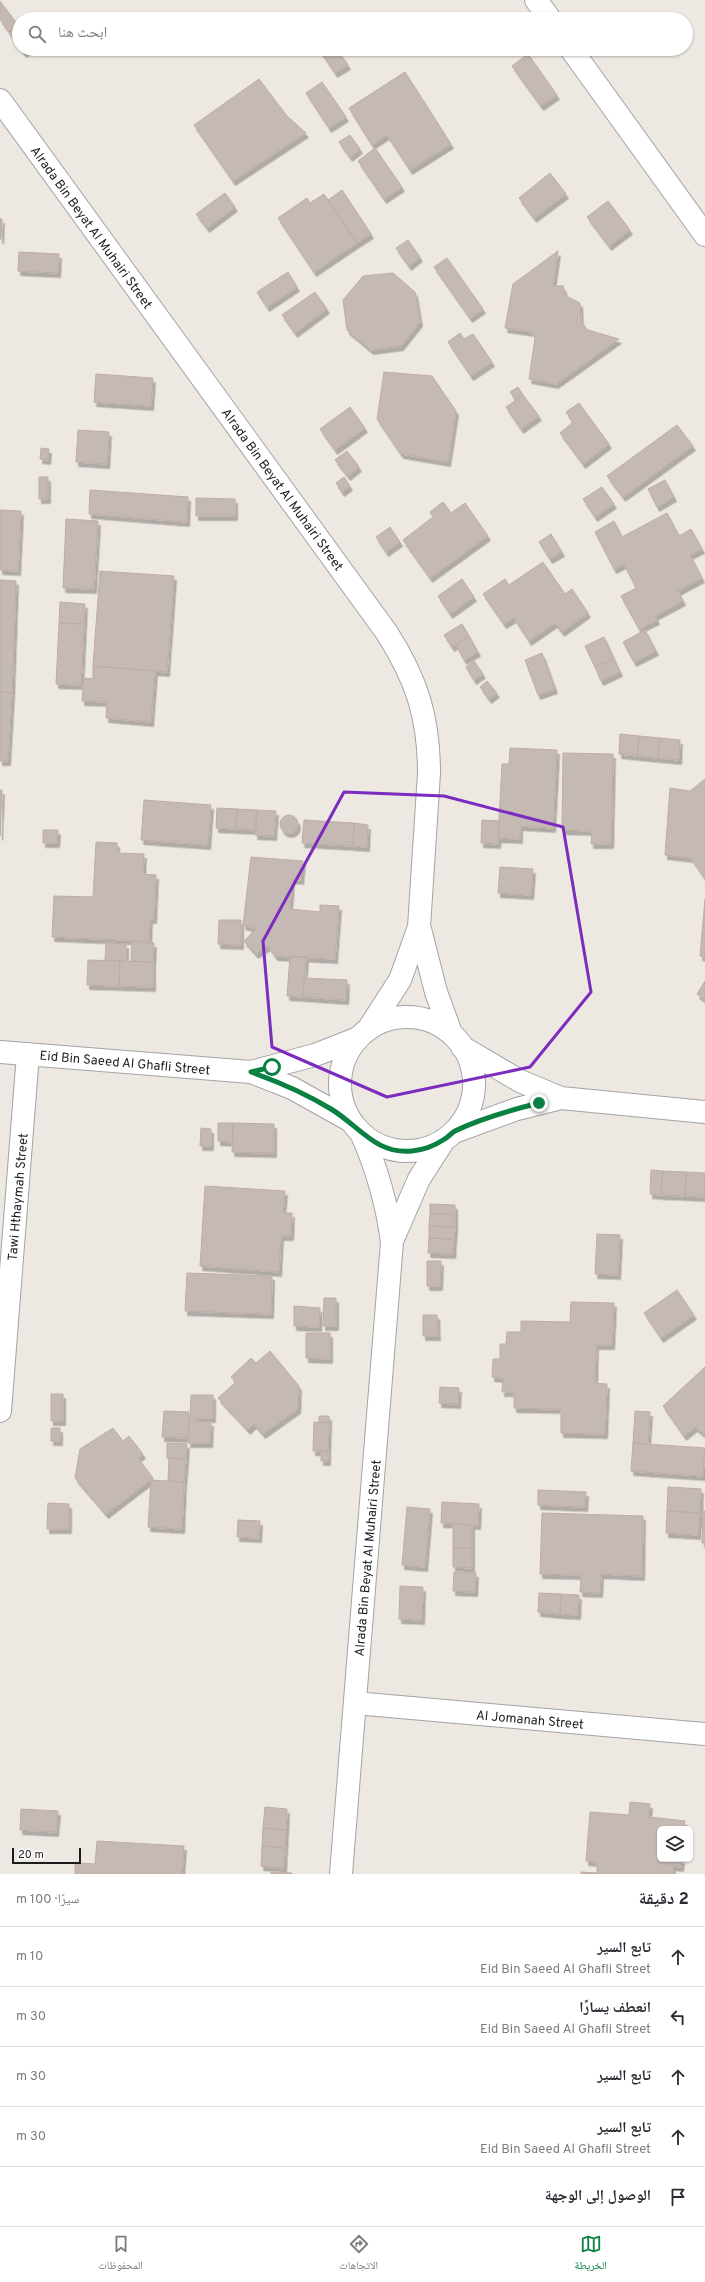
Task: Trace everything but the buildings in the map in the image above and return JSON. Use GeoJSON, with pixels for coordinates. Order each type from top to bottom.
{"type":"FeatureCollection","features":[{"type":"Feature","properties":{"kind":"street"},"geometry":{"type":"LineString","coordinates":[[536,0],[545,12]]}},
{"type":"Feature","properties":{"kind":"street"},"geometry":{"type":"LineString","coordinates":[[576,56],[705,235]]}},
{"type":"Feature","properties":{"kind":"street","name":"Alrada Bin Beyat Al Muhairi Street"},"geometry":{"type":"LineString","coordinates":[[0,100],[387,633],[412,676],[426,724],[429,749],[429,773],[419,927],[400,980],[363,1033]]}},
{"type":"Feature","properties":{"kind":"street","name":"Alrada Bin Beyat Al Muhairi Street"},"geometry":{"type":"LineString","coordinates":[[419,927],[436,992],[457,1040]]}},
{"type":"Feature","properties":{"kind":"street"},"geometry":{"type":"LineString","coordinates":[[561,1098],[507,1074],[457,1040],[437,1023],[426,1019],[403,1016],[385,1020],[363,1033],[346,1054],[340,1070],[340,1088],[343,1105],[356,1128],[377,1144],[388,1148],[411,1151],[428,1148],[449,1136],[517,1108],[561,1098],[705,1112]]}},
{"type":"Feature","properties":{"kind":"street","name":"Eid Bin Saeed Al Ghafli Street"},"geometry":{"type":"LineString","coordinates":[[251,1072],[315,1055],[363,1033]]}},
{"type":"Feature","properties":{"kind":"street"},"geometry":{"type":"LineString","coordinates":[[449,1136],[467,1113],[473,1091],[472,1068],[457,1040]]}},
{"type":"Feature","properties":{"kind":"street","name":"Eid Bin Saeed Al Ghafli Street"},"geometry":{"type":"LineString","coordinates":[[0,1052],[251,1072],[292,1088],[356,1128]]}},
{"type":"Feature","properties":{"kind":"street","name":"Tawi Hthaymah Street"},"geometry":{"type":"LineString","coordinates":[[0,1411],[28,1054]]}},
{"type":"Feature","properties":{"kind":"street","name":"Alrada Bin Beyat Al Muhairi Street"},"geometry":{"type":"LineString","coordinates":[[341,1874],[392,1242],[384,1198],[371,1155],[356,1128]]}},
{"type":"Feature","properties":{"kind":"street","name":"Alrada Bin Beyat Al Muhairi Street"},"geometry":{"type":"LineString","coordinates":[[392,1242],[419,1179],[449,1136]]}},
{"type":"Feature","properties":{"kind":"street","name":"Al Jomanah Street"},"geometry":{"type":"LineString","coordinates":[[355,1704],[705,1734]]}},
{"type":"Feature","properties":{"kind":"highlighted area"},"geometry":{"type":"Polygon","coordinates":[[[344,792],[444,796],[563,827],[591,992],[530,1067],[387,1097],[272,1047],[263,941],[344,792]]]}},
{"type":"Feature","properties":{"kind":"route"},"geometry":{"type":"LineString","coordinates":[[272,1067],[251,1072],[272,1079],[312,1098],[351,1121],[362,1134],[377,1144],[393,1150],[411,1151],[428,1148],[444,1140],[454,1132],[474,1123],[517,1108],[539,1103]]}}]}
